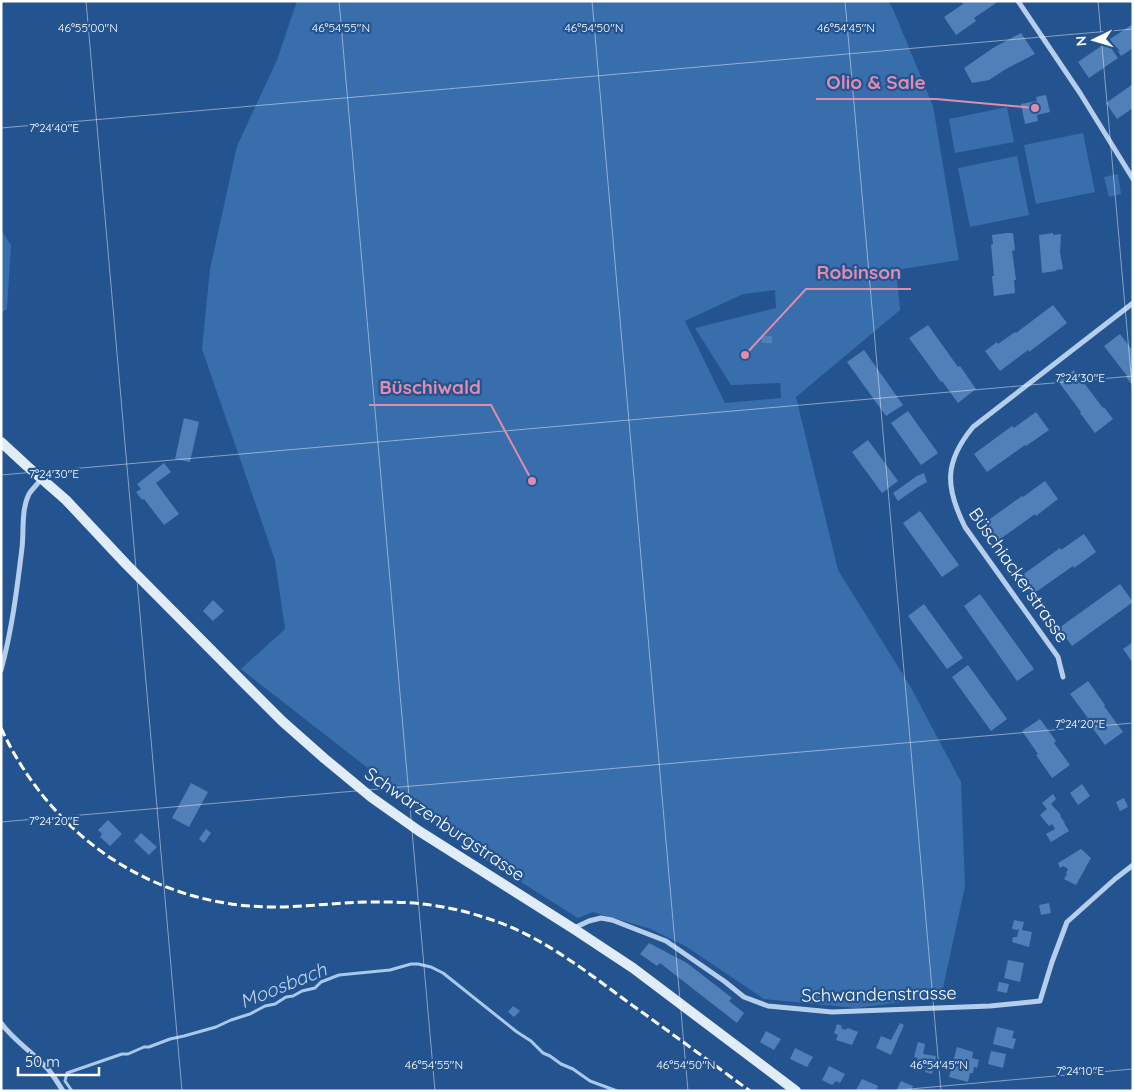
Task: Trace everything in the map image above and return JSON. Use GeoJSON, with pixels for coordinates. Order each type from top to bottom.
{"type":"FeatureCollection","features":[{"type":"Feature","properties":{"kind":"main road","name":"Schwarzenburgstrasse"},"geometry":{"type":"LineString","coordinates":[[1,442],[66,500],[126,564],[282,721],[371,797],[419,831],[633,968],[796,1091]]}},
{"type":"Feature","properties":{"kind":"street"},"geometry":{"type":"LineString","coordinates":[[1018,1],[1080,93],[1133,178]]}},
{"type":"Feature","properties":{"kind":"street","name":"Büschiackerstrasse"},"geometry":{"type":"LineString","coordinates":[[1063,677],[1058,657],[965,527],[953,500],[951,471],[962,440],[973,427],[1133,303]]}},
{"type":"Feature","properties":{"kind":"street"},"geometry":{"type":"LineString","coordinates":[[1,670],[16,604],[23,542],[24,511],[29,494],[41,479]]}},
{"type":"Feature","properties":{"kind":"street","name":"Schwandenstrasse"},"geometry":{"type":"LineString","coordinates":[[574,929],[590,920],[601,918],[612,920],[666,941],[744,997],[768,1006],[832,1012],[990,1006],[1040,1001],[1067,922],[1133,865]]}},
{"type":"Feature","properties":{"kind":"street"},"geometry":{"type":"LineString","coordinates":[[1,1023],[16,1041],[44,1064],[63,1091]]}},
{"type":"Feature","properties":{"kind":"shaded area"},"geometry":{"type":"Polygon","coordinates":[[[297,1],[888,1],[933,106],[959,260],[896,270],[900,310],[796,397],[838,570],[910,686],[961,782],[965,886],[941,997],[856,1008],[764,999],[687,947],[651,929],[593,912],[578,918],[483,858],[241,669],[285,629],[275,560],[202,349],[210,269],[237,146],[277,60],[297,1]],[[775,290],[743,294],[685,321],[725,403],[781,398],[780,383],[731,385],[695,328],[776,308],[775,290]]]}},
{"type":"Feature","properties":{"kind":"shaded area"},"geometry":{"type":"Polygon","coordinates":[[[1007,107],[1014,142],[955,153],[949,119],[1007,107]]]}},
{"type":"Feature","properties":{"kind":"shaded area"},"geometry":{"type":"Polygon","coordinates":[[[1083,133],[1095,192],[1036,204],[1024,145],[1083,133]]]}},
{"type":"Feature","properties":{"kind":"shaded area"},"geometry":{"type":"Polygon","coordinates":[[[1017,156],[1029,215],[970,227],[958,168],[1017,156]]]}},
{"type":"Feature","properties":{"kind":"shaded area"},"geometry":{"type":"Polygon","coordinates":[[[1118,174],[1121,194],[1109,197],[1104,177],[1118,174]]]}},
{"type":"Feature","properties":{"kind":"shaded area"},"geometry":{"type":"Polygon","coordinates":[[[1,230],[11,245],[7,309],[1,313],[1,230]]]}},
{"type":"Feature","properties":{"kind":"building"},"geometry":{"type":"Polygon","coordinates":[[[962,1],[999,1],[974,18],[976,21],[956,35],[944,17],[963,4],[962,1]]]}},
{"type":"Feature","properties":{"kind":"building"},"geometry":{"type":"Polygon","coordinates":[[[1133,24],[1133,48],[1121,56],[1110,39],[1133,24]]]}},
{"type":"Feature","properties":{"kind":"building"},"geometry":{"type":"Polygon","coordinates":[[[1021,33],[1035,54],[989,80],[972,83],[964,68],[993,48],[1021,33]]]}},
{"type":"Feature","properties":{"kind":"building"},"geometry":{"type":"Polygon","coordinates":[[[1107,42],[1118,58],[1089,78],[1078,62],[1107,42]]]}},
{"type":"Feature","properties":{"kind":"building"},"geometry":{"type":"Polygon","coordinates":[[[1133,84],[1133,108],[1117,119],[1106,103],[1133,84]]]}},
{"type":"Feature","properties":{"kind":"building"},"geometry":{"type":"Polygon","coordinates":[[[1046,95],[1050,112],[1037,115],[1038,121],[1025,124],[1021,104],[1037,101],[1036,97],[1046,95]]]}},
{"type":"Feature","properties":{"kind":"building"},"geometry":{"type":"Polygon","coordinates":[[[1013,233],[1015,250],[1012,251],[1016,280],[1014,280],[1015,293],[994,296],[992,235],[1013,233]]]}},
{"type":"Feature","properties":{"kind":"building"},"geometry":{"type":"Polygon","coordinates":[[[1053,233],[1053,235],[1061,234],[1060,252],[1063,269],[1042,273],[1039,235],[1053,233]]]}},
{"type":"Feature","properties":{"kind":"building"},"geometry":{"type":"Polygon","coordinates":[[[1053,305],[1067,323],[1000,371],[985,351],[997,342],[998,344],[1016,333],[1053,305]]]}},
{"type":"Feature","properties":{"kind":"building"},"geometry":{"type":"Polygon","coordinates":[[[928,325],[976,389],[958,403],[909,338],[928,325]]]}},
{"type":"Feature","properties":{"kind":"building"},"geometry":{"type":"Polygon","coordinates":[[[1120,334],[1133,351],[1133,386],[1104,346],[1120,334]]]}},
{"type":"Feature","properties":{"kind":"building"},"geometry":{"type":"Polygon","coordinates":[[[762,336],[772,336],[772,343],[762,343],[762,336]]]}},
{"type":"Feature","properties":{"kind":"building"},"geometry":{"type":"Polygon","coordinates":[[[864,350],[903,405],[886,416],[847,362],[864,350]]]}},
{"type":"Feature","properties":{"kind":"building"},"geometry":{"type":"Polygon","coordinates":[[[1074,370],[1113,419],[1095,433],[1058,381],[1074,370]]]}},
{"type":"Feature","properties":{"kind":"building"},"geometry":{"type":"Polygon","coordinates":[[[908,411],[938,453],[921,465],[891,423],[908,411]]]}},
{"type":"Feature","properties":{"kind":"building"},"geometry":{"type":"Polygon","coordinates":[[[1036,412],[1049,430],[987,472],[974,454],[1012,426],[1014,428],[1036,412]]]}},
{"type":"Feature","properties":{"kind":"building"},"geometry":{"type":"Polygon","coordinates":[[[184,418],[199,422],[190,462],[175,459],[184,418]]]}},
{"type":"Feature","properties":{"kind":"building"},"geometry":{"type":"Polygon","coordinates":[[[868,440],[898,481],[882,493],[852,452],[868,440]]]}},
{"type":"Feature","properties":{"kind":"building"},"geometry":{"type":"Polygon","coordinates":[[[164,463],[171,472],[156,483],[179,514],[164,525],[144,499],[142,500],[136,492],[141,489],[137,484],[164,463]]]}},
{"type":"Feature","properties":{"kind":"building"},"geometry":{"type":"Polygon","coordinates":[[[924,473],[927,482],[898,501],[893,493],[924,473]]]}},
{"type":"Feature","properties":{"kind":"building"},"geometry":{"type":"Polygon","coordinates":[[[1045,481],[1058,499],[996,542],[983,524],[1045,481]]]}},
{"type":"Feature","properties":{"kind":"building"},"geometry":{"type":"Polygon","coordinates":[[[920,511],[959,565],[942,577],[903,523],[920,511]]]}},
{"type":"Feature","properties":{"kind":"building"},"geometry":{"type":"Polygon","coordinates":[[[1084,534],[1096,552],[1033,594],[1021,576],[1060,548],[1061,550],[1084,534]]]}},
{"type":"Feature","properties":{"kind":"building"},"geometry":{"type":"Polygon","coordinates":[[[1120,584],[1133,602],[1072,646],[1059,628],[1120,584]]]}},
{"type":"Feature","properties":{"kind":"building"},"geometry":{"type":"Polygon","coordinates":[[[980,594],[1034,669],[1017,681],[964,606],[980,594]]]}},
{"type":"Feature","properties":{"kind":"building"},"geometry":{"type":"Polygon","coordinates":[[[213,600],[224,611],[213,621],[203,611],[213,600]]]}},
{"type":"Feature","properties":{"kind":"building"},"geometry":{"type":"Polygon","coordinates":[[[924,604],[963,658],[947,669],[908,616],[924,604]]]}},
{"type":"Feature","properties":{"kind":"building"},"geometry":{"type":"Polygon","coordinates":[[[1133,642],[1133,663],[1123,649],[1133,642]]]}},
{"type":"Feature","properties":{"kind":"building"},"geometry":{"type":"Polygon","coordinates":[[[968,665],[1007,719],[991,731],[952,677],[968,665]]]}},
{"type":"Feature","properties":{"kind":"building"},"geometry":{"type":"Polygon","coordinates":[[[1088,681],[1123,732],[1105,745],[1070,694],[1088,681]]]}},
{"type":"Feature","properties":{"kind":"building"},"geometry":{"type":"Polygon","coordinates":[[[1040,719],[1070,765],[1052,778],[1022,731],[1040,719]]]}},
{"type":"Feature","properties":{"kind":"building"},"geometry":{"type":"Polygon","coordinates":[[[191,783],[208,792],[189,827],[172,818],[191,783]]]}},
{"type":"Feature","properties":{"kind":"building"},"geometry":{"type":"Polygon","coordinates":[[[1082,784],[1090,796],[1078,805],[1070,793],[1082,784]]]}},
{"type":"Feature","properties":{"kind":"building"},"geometry":{"type":"Polygon","coordinates":[[[1053,794],[1056,799],[1051,804],[1061,815],[1069,831],[1051,842],[1046,834],[1055,829],[1052,824],[1049,826],[1040,815],[1047,809],[1042,803],[1053,794]]]}},
{"type":"Feature","properties":{"kind":"building"},"geometry":{"type":"Polygon","coordinates":[[[1124,798],[1128,807],[1120,811],[1116,802],[1124,798]]]}},
{"type":"Feature","properties":{"kind":"building"},"geometry":{"type":"Polygon","coordinates":[[[108,820],[122,834],[110,846],[100,837],[102,834],[98,830],[108,820]]]}},
{"type":"Feature","properties":{"kind":"building"},"geometry":{"type":"Polygon","coordinates":[[[206,829],[211,833],[204,843],[199,839],[206,829]]]}},
{"type":"Feature","properties":{"kind":"building"},"geometry":{"type":"Polygon","coordinates":[[[141,833],[157,847],[149,855],[134,841],[141,833]]]}},
{"type":"Feature","properties":{"kind":"building"},"geometry":{"type":"Polygon","coordinates":[[[1081,849],[1091,858],[1076,885],[1064,879],[1068,869],[1063,866],[1060,868],[1058,863],[1081,849]]]}},
{"type":"Feature","properties":{"kind":"building"},"geometry":{"type":"Polygon","coordinates":[[[1049,903],[1051,913],[1041,915],[1039,905],[1049,903]]]}},
{"type":"Feature","properties":{"kind":"building"},"geometry":{"type":"Polygon","coordinates":[[[1014,920],[1024,922],[1022,930],[1032,932],[1029,947],[1012,942],[1013,937],[1017,937],[1019,929],[1012,929],[1014,920]]]}},
{"type":"Feature","properties":{"kind":"building"},"geometry":{"type":"Polygon","coordinates":[[[649,943],[687,963],[732,998],[729,1001],[744,1013],[737,1023],[660,963],[657,966],[640,954],[649,943]]]}},
{"type":"Feature","properties":{"kind":"building"},"geometry":{"type":"Polygon","coordinates":[[[1008,960],[1024,963],[1020,982],[1004,978],[1008,960]]]}},
{"type":"Feature","properties":{"kind":"building"},"geometry":{"type":"Polygon","coordinates":[[[999,982],[1009,984],[1007,993],[997,991],[999,982]]]}},
{"type":"Feature","properties":{"kind":"building"},"geometry":{"type":"Polygon","coordinates":[[[513,1006],[520,1011],[514,1017],[508,1012],[513,1006]]]}},
{"type":"Feature","properties":{"kind":"building"},"geometry":{"type":"Polygon","coordinates":[[[900,1023],[904,1025],[891,1055],[876,1048],[881,1036],[891,1040],[900,1023]]]}},
{"type":"Feature","properties":{"kind":"building"},"geometry":{"type":"Polygon","coordinates":[[[837,1024],[845,1030],[848,1028],[858,1032],[852,1045],[836,1040],[838,1035],[834,1033],[837,1024]]]}},
{"type":"Feature","properties":{"kind":"building"},"geometry":{"type":"Polygon","coordinates":[[[997,1027],[1014,1031],[1012,1038],[1016,1039],[1013,1049],[993,1044],[997,1027]]]}},
{"type":"Feature","properties":{"kind":"building"},"geometry":{"type":"Polygon","coordinates":[[[766,1031],[781,1039],[774,1050],[760,1042],[766,1031]]]}},
{"type":"Feature","properties":{"kind":"building"},"geometry":{"type":"Polygon","coordinates":[[[918,1042],[925,1044],[923,1054],[936,1056],[932,1074],[925,1072],[926,1068],[920,1067],[921,1061],[914,1057],[918,1042]]]}},
{"type":"Feature","properties":{"kind":"building"},"geometry":{"type":"Polygon","coordinates":[[[957,1047],[973,1052],[972,1058],[979,1060],[977,1068],[974,1067],[973,1073],[970,1073],[968,1082],[949,1077],[957,1047]]]}},
{"type":"Feature","properties":{"kind":"building"},"geometry":{"type":"Polygon","coordinates":[[[795,1048],[813,1057],[807,1067],[790,1059],[795,1048]]]}},
{"type":"Feature","properties":{"kind":"building"},"geometry":{"type":"Polygon","coordinates":[[[991,1051],[1006,1054],[1003,1068],[988,1064],[991,1051]]]}},
{"type":"Feature","properties":{"kind":"building"},"geometry":{"type":"Polygon","coordinates":[[[829,1066],[845,1074],[840,1083],[836,1081],[832,1085],[822,1080],[829,1066]]]}},
{"type":"Feature","properties":{"kind":"building"},"geometry":{"type":"Polygon","coordinates":[[[862,1079],[878,1086],[876,1091],[856,1090],[862,1079]]]}},
{"type":"Feature","properties":{"kind":"building"},"geometry":{"type":"Polygon","coordinates":[[[901,1081],[913,1086],[911,1091],[896,1091],[901,1081]]]}},
{"type":"Feature","properties":{"kind":"waterway","name":"Moosbach"},"geometry":{"type":"LineString","coordinates":[[72,1091],[65,1081],[67,1073],[122,1054],[128,1054],[144,1047],[216,1027],[265,1006],[275,1004],[286,997],[315,988],[321,982],[339,975],[390,970],[411,964],[431,967],[443,973],[531,1041],[543,1053],[573,1069],[590,1081],[617,1091]]}},
{"type":"Feature","properties":{"kind":"railway"},"geometry":{"type":"LineString","coordinates":[[1,728],[22,767],[48,801],[77,832],[110,858],[147,878],[186,894],[228,903],[272,907],[399,902],[449,908],[486,918],[524,933],[559,953],[750,1091]]}},
{"type":"Feature","properties":{"kind":"place","name":"Olio & Sale"},"geometry":{"type":"Point","coordinates":[1035,108]}},
{"type":"Feature","properties":{"kind":"place","name":"Robinson"},"geometry":{"type":"Point","coordinates":[745,355]}},
{"type":"Feature","properties":{"kind":"place","name":"Büschiwald"},"geometry":{"type":"Point","coordinates":[532,481]}}]}
